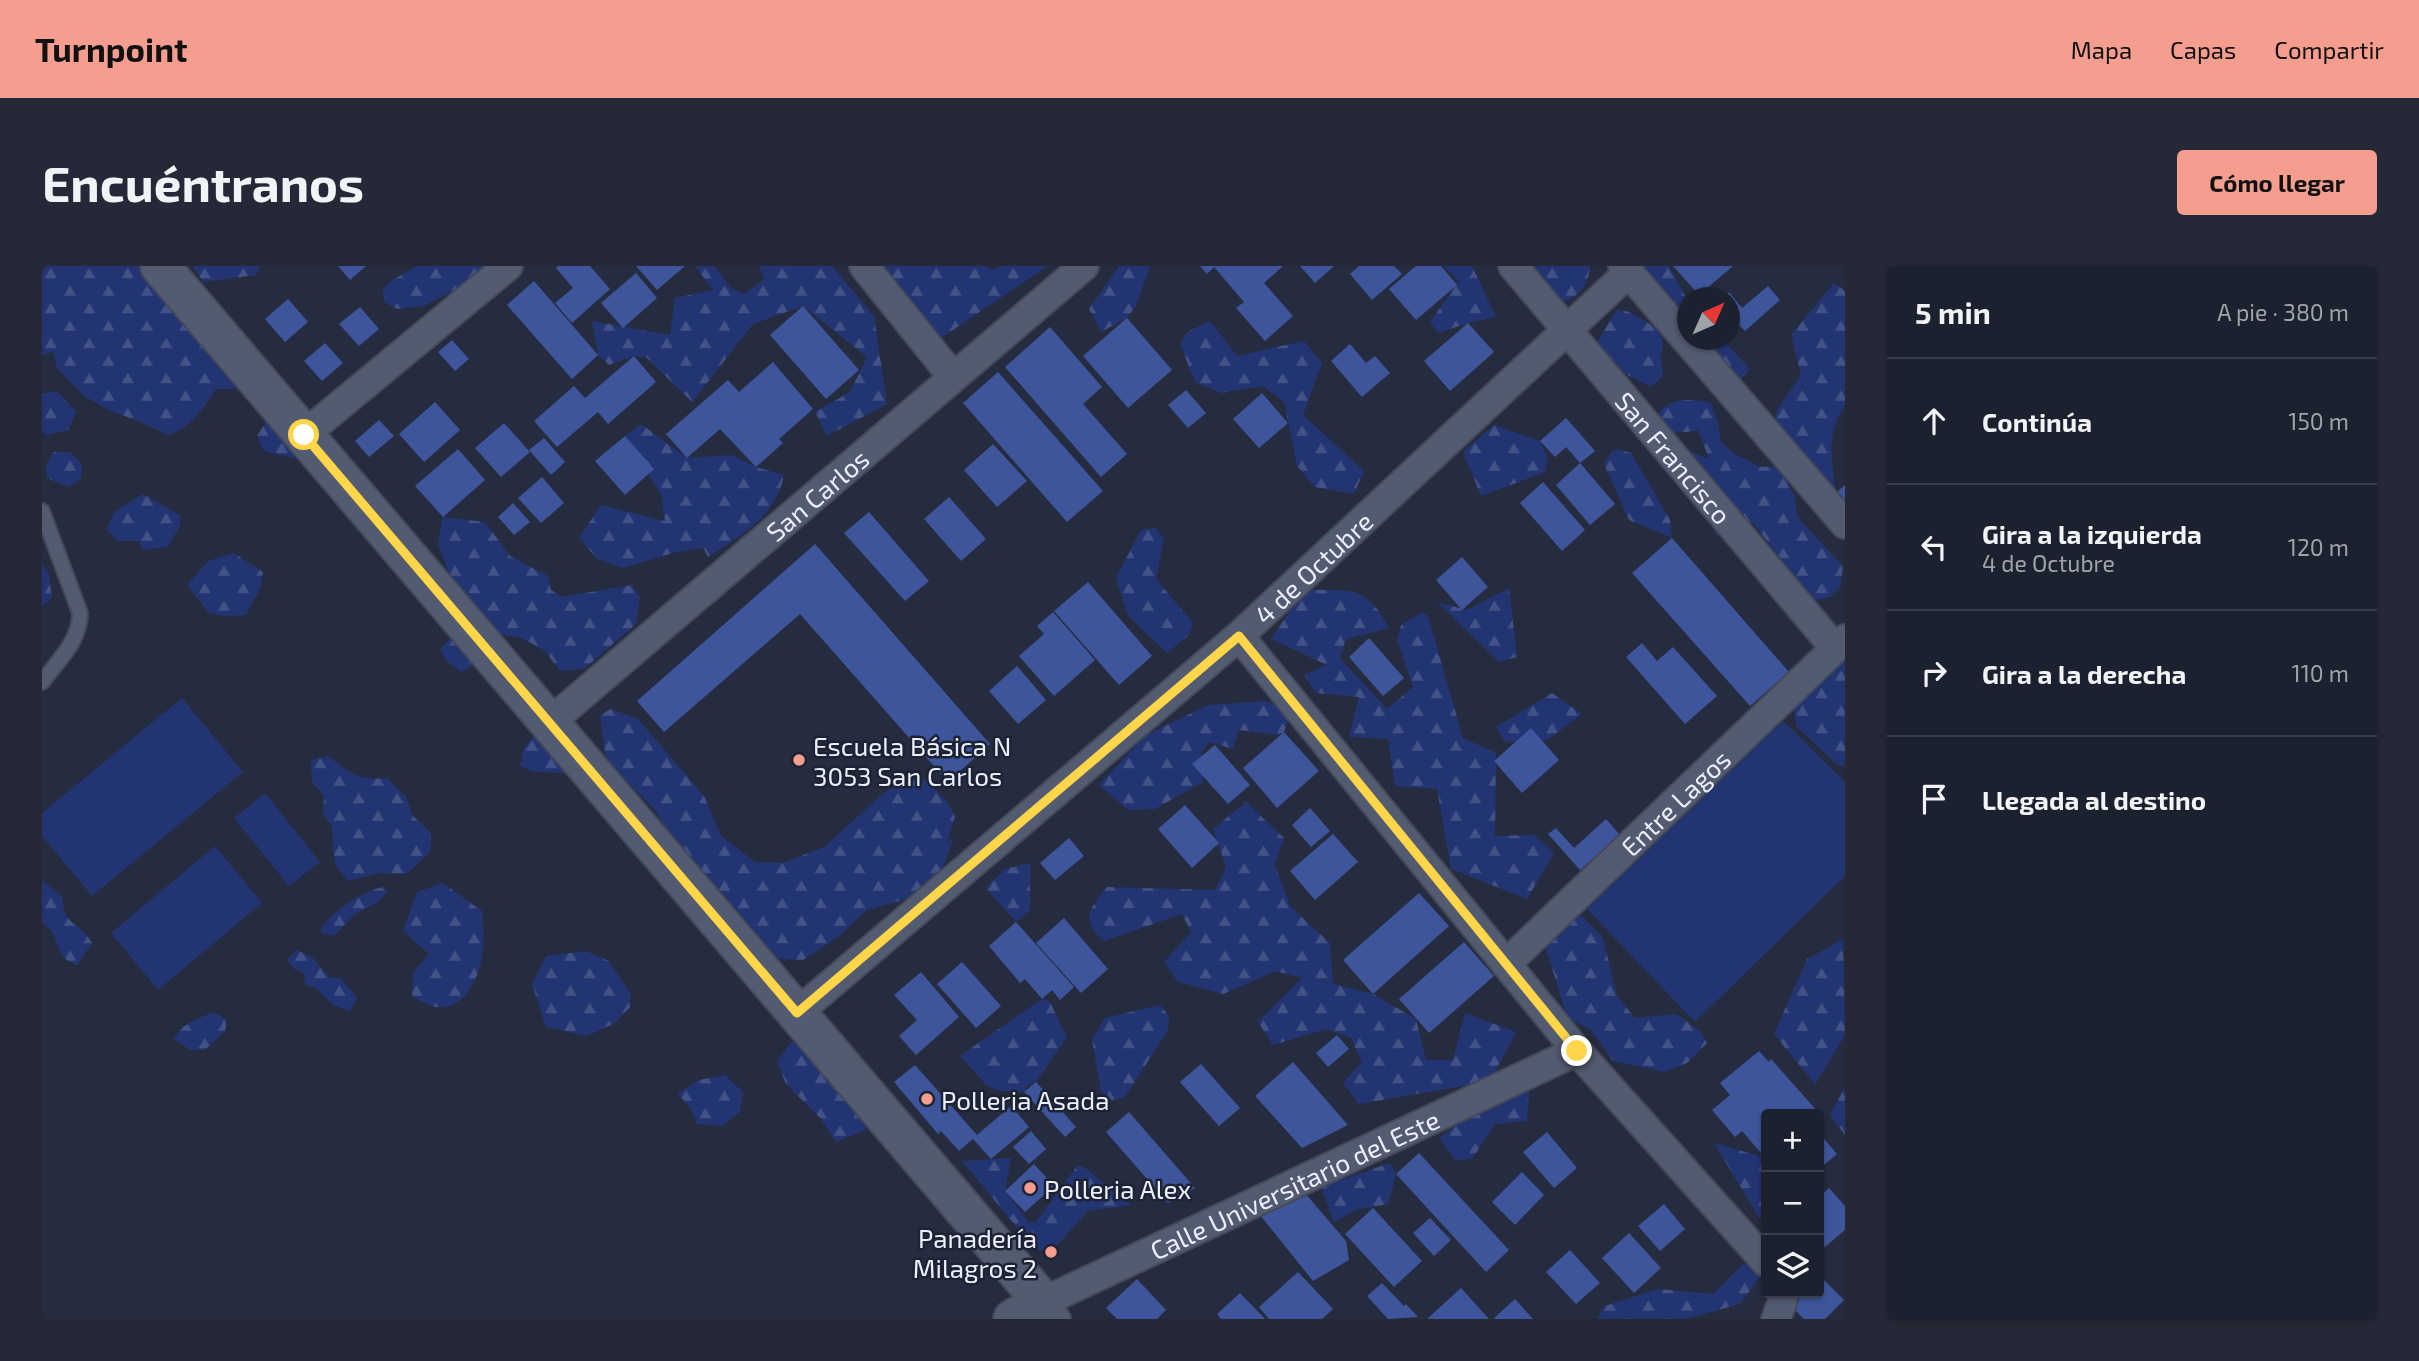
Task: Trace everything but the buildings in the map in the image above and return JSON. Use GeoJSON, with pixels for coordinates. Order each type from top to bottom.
{"type":"FeatureCollection","features":[{"type":"Feature","properties":{"kind":"street"},"geometry":{"type":"LineString","coordinates":[[160,266],[797,1013],[1037,1313]]}},
{"type":"Feature","properties":{"kind":"street"},"geometry":{"type":"LineString","coordinates":[[304,435],[508,266]]}},
{"type":"Feature","properties":{"kind":"street"},"geometry":{"type":"LineString","coordinates":[[864,266],[953,377]]}},
{"type":"Feature","properties":{"kind":"street","name":"San Carlos"},"geometry":{"type":"LineString","coordinates":[[549,723],[1084,266]]}},
{"type":"Feature","properties":{"kind":"street","name":"San Francisco"},"geometry":{"type":"LineString","coordinates":[[1513,266],[1840,643]]}},
{"type":"Feature","properties":{"kind":"street"},"geometry":{"type":"LineString","coordinates":[[1626,269],[1845,524]]}},
{"type":"Feature","properties":{"kind":"street","name":"4 de Octubre"},"geometry":{"type":"LineString","coordinates":[[797,1013],[1239,636],[1567,330],[1626,269]]}},
{"type":"Feature","properties":{"kind":"street"},"geometry":{"type":"LineString","coordinates":[[1239,636],[1577,1051],[1761,1256]]}},
{"type":"Feature","properties":{"kind":"street","name":"Entre Lagos"},"geometry":{"type":"LineString","coordinates":[[1506,964],[1840,643]]}},
{"type":"Feature","properties":{"kind":"street","name":"Calle Universitario del Este"},"geometry":{"type":"LineString","coordinates":[[1037,1313],[1577,1051]]}},
{"type":"Feature","properties":{"kind":"street"},"geometry":{"type":"LineString","coordinates":[[1776,1319],[1784,1298]]}},
{"type":"Feature","properties":{"kind":"lane"},"geometry":{"type":"LineString","coordinates":[[42,511],[80,613],[80,628],[73,642],[42,682]]}},
{"type":"Feature","properties":{"kind":"green space"},"geometry":{"type":"Polygon","coordinates":[[[42,266],[172,266],[165,292],[166,303],[182,324],[201,336],[249,394],[236,389],[216,389],[190,422],[168,435],[113,412],[84,396],[57,368],[53,352],[42,355],[42,266]]]}},
{"type":"Feature","properties":{"kind":"green space"},"geometry":{"type":"Polygon","coordinates":[[[193,266],[260,266],[256,275],[203,282],[193,266]]]}},
{"type":"Feature","properties":{"kind":"green space"},"geometry":{"type":"Polygon","coordinates":[[[418,266],[501,266],[424,306],[397,309],[384,302],[383,289],[392,280],[418,266]]]}},
{"type":"Feature","properties":{"kind":"green space"},"geometry":{"type":"Polygon","coordinates":[[[695,266],[714,266],[731,288],[744,294],[764,279],[759,266],[832,266],[874,316],[887,404],[827,436],[815,412],[850,392],[867,357],[803,306],[753,324],[692,402],[647,358],[633,356],[609,365],[598,355],[592,321],[670,335],[675,298],[713,290],[695,266]]]}},
{"type":"Feature","properties":{"kind":"green space"},"geometry":{"type":"Polygon","coordinates":[[[880,266],[985,266],[992,270],[1000,266],[1048,266],[941,338],[880,266]]]}},
{"type":"Feature","properties":{"kind":"green space"},"geometry":{"type":"Polygon","coordinates":[[[1119,266],[1150,266],[1136,306],[1127,318],[1101,332],[1089,309],[1119,266]]]}},
{"type":"Feature","properties":{"kind":"green space"},"geometry":{"type":"Polygon","coordinates":[[[1443,266],[1472,266],[1496,317],[1438,333],[1430,322],[1459,281],[1443,266]]]}},
{"type":"Feature","properties":{"kind":"green space"},"geometry":{"type":"Polygon","coordinates":[[[1528,266],[1590,266],[1587,280],[1579,292],[1567,300],[1560,300],[1546,292],[1528,266]]]}},
{"type":"Feature","properties":{"kind":"green space"},"geometry":{"type":"Polygon","coordinates":[[[1631,266],[1669,266],[1680,287],[1677,287],[1677,324],[1631,266]]]}},
{"type":"Feature","properties":{"kind":"green space"},"geometry":{"type":"Polygon","coordinates":[[[1834,283],[1845,291],[1845,406],[1835,427],[1831,448],[1836,493],[1780,468],[1794,495],[1798,518],[1843,566],[1840,587],[1830,597],[1814,601],[1753,523],[1736,537],[1716,535],[1696,488],[1691,452],[1709,459],[1698,430],[1679,433],[1668,431],[1655,419],[1665,407],[1679,401],[1711,403],[1721,442],[1735,454],[1760,467],[1778,466],[1769,438],[1777,410],[1801,375],[1791,335],[1834,283]]]}},
{"type":"Feature","properties":{"kind":"green space"},"geometry":{"type":"Polygon","coordinates":[[[1617,309],[1629,312],[1655,327],[1663,340],[1663,376],[1651,387],[1614,368],[1593,349],[1617,309]]]}},
{"type":"Feature","properties":{"kind":"green space"},"geometry":{"type":"Polygon","coordinates":[[[1210,321],[1237,356],[1304,341],[1322,363],[1303,415],[1364,471],[1354,494],[1315,487],[1297,466],[1284,402],[1263,386],[1221,393],[1195,382],[1180,344],[1187,332],[1210,321]]]}},
{"type":"Feature","properties":{"kind":"green space"},"geometry":{"type":"Polygon","coordinates":[[[1698,350],[1732,350],[1750,369],[1734,386],[1698,350]]]}},
{"type":"Feature","properties":{"kind":"green space"},"geometry":{"type":"Polygon","coordinates":[[[57,391],[76,412],[68,430],[47,435],[42,432],[42,394],[57,391]]]}},
{"type":"Feature","properties":{"kind":"green space"},"geometry":{"type":"Polygon","coordinates":[[[271,414],[300,450],[293,458],[264,451],[257,436],[271,414]]]}},
{"type":"Feature","properties":{"kind":"green space"},"geometry":{"type":"Polygon","coordinates":[[[641,424],[687,458],[731,455],[756,467],[784,475],[780,490],[765,514],[755,524],[708,557],[703,548],[676,552],[623,568],[597,559],[579,538],[601,505],[665,521],[661,495],[625,436],[641,424]]]}},
{"type":"Feature","properties":{"kind":"green space"},"geometry":{"type":"Polygon","coordinates":[[[1494,425],[1540,441],[1548,459],[1545,472],[1481,496],[1463,452],[1494,425]]]}},
{"type":"Feature","properties":{"kind":"green space"},"geometry":{"type":"Polygon","coordinates":[[[1617,449],[1631,453],[1670,520],[1672,538],[1629,520],[1604,464],[1611,452],[1617,449]]]}},
{"type":"Feature","properties":{"kind":"green space"},"geometry":{"type":"Polygon","coordinates":[[[54,452],[70,452],[82,464],[81,478],[69,487],[47,478],[46,465],[54,452]]]}},
{"type":"Feature","properties":{"kind":"green space"},"geometry":{"type":"Polygon","coordinates":[[[143,494],[181,516],[179,528],[167,547],[144,550],[138,541],[117,541],[107,529],[114,512],[143,494]]]}},
{"type":"Feature","properties":{"kind":"green space"},"geometry":{"type":"Polygon","coordinates":[[[443,517],[485,522],[510,556],[548,576],[551,590],[562,597],[632,585],[640,597],[636,624],[584,669],[560,671],[544,650],[521,638],[481,632],[463,611],[438,544],[443,517]]]}},
{"type":"Feature","properties":{"kind":"green space"},"geometry":{"type":"Polygon","coordinates":[[[1155,528],[1164,538],[1156,579],[1193,623],[1189,635],[1167,653],[1128,616],[1116,578],[1141,530],[1155,528]]]}},
{"type":"Feature","properties":{"kind":"green space"},"geometry":{"type":"Polygon","coordinates":[[[234,553],[263,572],[260,589],[246,615],[209,613],[187,585],[208,561],[234,553]]]}},
{"type":"Feature","properties":{"kind":"green space"},"geometry":{"type":"Polygon","coordinates":[[[42,564],[48,571],[52,597],[42,607],[42,564]]]}},
{"type":"Feature","properties":{"kind":"green space"},"geometry":{"type":"Polygon","coordinates":[[[1509,588],[1517,657],[1499,662],[1437,602],[1467,610],[1509,588]]]}},
{"type":"Feature","properties":{"kind":"green space"},"geometry":{"type":"Polygon","coordinates":[[[1304,590],[1354,592],[1372,603],[1380,613],[1389,628],[1346,639],[1340,658],[1387,709],[1413,687],[1397,639],[1401,625],[1423,612],[1428,616],[1463,738],[1496,753],[1495,836],[1534,835],[1554,853],[1527,899],[1451,869],[1437,789],[1395,786],[1388,739],[1349,737],[1359,697],[1316,693],[1304,675],[1327,665],[1271,639],[1304,590]]]}},
{"type":"Feature","properties":{"kind":"green space"},"geometry":{"type":"Polygon","coordinates":[[[458,629],[481,664],[461,672],[448,662],[440,650],[458,629]]]}},
{"type":"Feature","properties":{"kind":"green space"},"geometry":{"type":"Polygon","coordinates":[[[1845,659],[1845,766],[1837,765],[1796,726],[1793,700],[1802,690],[1845,659]]]}},
{"type":"Feature","properties":{"kind":"green space"},"geometry":{"type":"Polygon","coordinates":[[[1552,693],[1582,714],[1547,740],[1505,742],[1496,727],[1552,693]]]}},
{"type":"Feature","properties":{"kind":"green space"},"geometry":{"type":"Polygon","coordinates":[[[182,698],[243,772],[92,896],[42,836],[42,813],[182,698]]]}},
{"type":"Feature","properties":{"kind":"green space"},"geometry":{"type":"Polygon","coordinates":[[[1266,701],[1279,707],[1289,718],[1284,732],[1279,735],[1239,730],[1233,749],[1209,742],[1201,753],[1203,782],[1155,809],[1128,810],[1099,785],[1146,735],[1208,705],[1266,701]]]}},
{"type":"Feature","properties":{"kind":"green space"},"geometry":{"type":"Polygon","coordinates":[[[611,709],[638,719],[704,796],[721,836],[755,862],[783,863],[824,847],[885,792],[912,779],[927,780],[948,803],[955,817],[947,843],[954,837],[940,876],[921,895],[867,910],[838,937],[803,960],[761,958],[677,847],[654,809],[613,767],[605,754],[600,715],[611,709]]]}},
{"type":"Feature","properties":{"kind":"green space"},"geometry":{"type":"Polygon","coordinates":[[[1783,721],[1845,782],[1845,876],[1695,1022],[1587,909],[1783,721]]]}},
{"type":"Feature","properties":{"kind":"green space"},"geometry":{"type":"Polygon","coordinates":[[[539,731],[572,774],[532,771],[520,766],[524,748],[539,731]]]}},
{"type":"Feature","properties":{"kind":"green space"},"geometry":{"type":"Polygon","coordinates":[[[328,756],[361,777],[387,778],[406,797],[413,816],[431,833],[431,851],[407,874],[379,873],[348,881],[336,866],[332,826],[323,814],[324,796],[312,782],[311,760],[328,756]]]}},
{"type":"Feature","properties":{"kind":"green space"},"geometry":{"type":"Polygon","coordinates":[[[265,793],[320,862],[289,886],[234,818],[265,793]]]}},
{"type":"Feature","properties":{"kind":"green space"},"geometry":{"type":"Polygon","coordinates":[[[1246,802],[1284,838],[1275,864],[1290,906],[1330,943],[1333,984],[1373,994],[1416,1019],[1426,1060],[1453,1060],[1465,1013],[1516,1032],[1492,1078],[1480,1083],[1359,1104],[1343,1083],[1362,1062],[1351,1038],[1326,1029],[1273,1045],[1258,1022],[1302,978],[1276,971],[1223,994],[1178,982],[1164,962],[1191,932],[1182,914],[1104,941],[1096,934],[1089,920],[1090,914],[1107,887],[1215,890],[1226,867],[1213,829],[1246,802]]]}},
{"type":"Feature","properties":{"kind":"green space"},"geometry":{"type":"Polygon","coordinates":[[[215,846],[262,903],[158,990],[111,933],[215,846]]]}},
{"type":"Feature","properties":{"kind":"green space"},"geometry":{"type":"Polygon","coordinates":[[[1030,863],[1030,910],[1016,922],[986,888],[1005,869],[1030,863]]]}},
{"type":"Feature","properties":{"kind":"green space"},"geometry":{"type":"Polygon","coordinates":[[[42,880],[62,897],[69,920],[92,943],[77,965],[62,955],[52,932],[42,923],[42,880]]]}},
{"type":"Feature","properties":{"kind":"green space"},"geometry":{"type":"Polygon","coordinates":[[[443,883],[482,911],[483,949],[478,972],[467,994],[460,1001],[443,1007],[423,1003],[412,996],[413,972],[429,954],[403,931],[417,892],[443,883]]]}},
{"type":"Feature","properties":{"kind":"green space"},"geometry":{"type":"Polygon","coordinates":[[[383,887],[388,891],[379,901],[355,914],[334,936],[320,932],[338,910],[366,893],[383,887]]]}},
{"type":"Feature","properties":{"kind":"green space"},"geometry":{"type":"Polygon","coordinates":[[[1582,916],[1603,938],[1617,996],[1635,1018],[1676,1014],[1700,1031],[1707,1043],[1687,1063],[1664,1072],[1613,1061],[1591,1030],[1567,1017],[1544,942],[1557,919],[1582,916]]]}},
{"type":"Feature","properties":{"kind":"green space"},"geometry":{"type":"Polygon","coordinates":[[[1843,939],[1845,1035],[1815,1084],[1774,1034],[1807,959],[1843,939]]]}},
{"type":"Feature","properties":{"kind":"green space"},"geometry":{"type":"Polygon","coordinates":[[[297,950],[313,958],[330,978],[341,978],[357,998],[350,1011],[333,1005],[317,989],[304,984],[305,974],[294,969],[287,959],[297,950]]]}},
{"type":"Feature","properties":{"kind":"green space"},"geometry":{"type":"Polygon","coordinates":[[[586,951],[609,961],[630,993],[630,1007],[615,1023],[587,1036],[546,1027],[532,984],[546,956],[586,951]]]}},
{"type":"Feature","properties":{"kind":"green space"},"geometry":{"type":"Polygon","coordinates":[[[1042,999],[1050,1002],[1067,1037],[1036,1082],[1028,1085],[1024,1092],[999,1091],[986,1085],[960,1056],[1042,999]]]}},
{"type":"Feature","properties":{"kind":"green space"},"geometry":{"type":"Polygon","coordinates":[[[1160,1005],[1169,1016],[1168,1030],[1125,1097],[1112,1100],[1101,1092],[1092,1039],[1105,1018],[1160,1005]]]}},
{"type":"Feature","properties":{"kind":"green space"},"geometry":{"type":"Polygon","coordinates":[[[214,1012],[227,1020],[225,1031],[205,1050],[190,1050],[174,1039],[186,1025],[214,1012]]]}},
{"type":"Feature","properties":{"kind":"green space"},"geometry":{"type":"Polygon","coordinates":[[[796,1037],[839,1081],[890,1092],[894,1111],[871,1118],[865,1130],[836,1142],[821,1119],[786,1084],[777,1061],[796,1037]]]}},
{"type":"Feature","properties":{"kind":"green space"},"geometry":{"type":"Polygon","coordinates":[[[725,1075],[743,1092],[740,1112],[722,1126],[697,1124],[691,1109],[678,1094],[699,1080],[725,1075]]]}},
{"type":"Feature","properties":{"kind":"green space"},"geometry":{"type":"Polygon","coordinates":[[[1845,1087],[1845,1135],[1830,1115],[1845,1087]]]}},
{"type":"Feature","properties":{"kind":"green space"},"geometry":{"type":"Polygon","coordinates":[[[1529,1090],[1527,1121],[1495,1124],[1472,1159],[1455,1160],[1439,1138],[1499,1095],[1529,1090]]]}},
{"type":"Feature","properties":{"kind":"green space"},"geometry":{"type":"Polygon","coordinates":[[[1714,1143],[1761,1157],[1761,1221],[1714,1143]]]}},
{"type":"Feature","properties":{"kind":"green space"},"geometry":{"type":"Polygon","coordinates":[[[1011,1158],[1005,1190],[1029,1223],[1036,1222],[1077,1166],[1084,1167],[1131,1205],[1088,1211],[1051,1252],[1035,1249],[962,1161],[1011,1158]]]}},
{"type":"Feature","properties":{"kind":"green space"},"geometry":{"type":"Polygon","coordinates":[[[1390,1163],[1396,1174],[1388,1204],[1356,1210],[1334,1222],[1321,1187],[1390,1163]]]}},
{"type":"Feature","properties":{"kind":"green space"},"geometry":{"type":"Polygon","coordinates":[[[1755,1260],[1761,1266],[1761,1275],[1740,1304],[1686,1319],[1597,1319],[1605,1306],[1658,1289],[1713,1294],[1742,1265],[1755,1260]]]}},
{"type":"Feature","properties":{"kind":"place","name":"Escuela Básica N 3053 San Carlos"},"geometry":{"type":"Point","coordinates":[799,760]}},
{"type":"Feature","properties":{"kind":"place","name":"Polleria Asada"},"geometry":{"type":"Point","coordinates":[927,1099]}},
{"type":"Feature","properties":{"kind":"place","name":"Polleria Alex"},"geometry":{"type":"Point","coordinates":[1030,1188]}},
{"type":"Feature","properties":{"kind":"place","name":"Panadería Milagros 2"},"geometry":{"type":"Point","coordinates":[1051,1252]}},
{"type":"Feature","properties":{"kind":"route"},"geometry":{"type":"LineString","coordinates":[[304,435],[797,1013],[1239,636],[1577,1051]]}}]}
